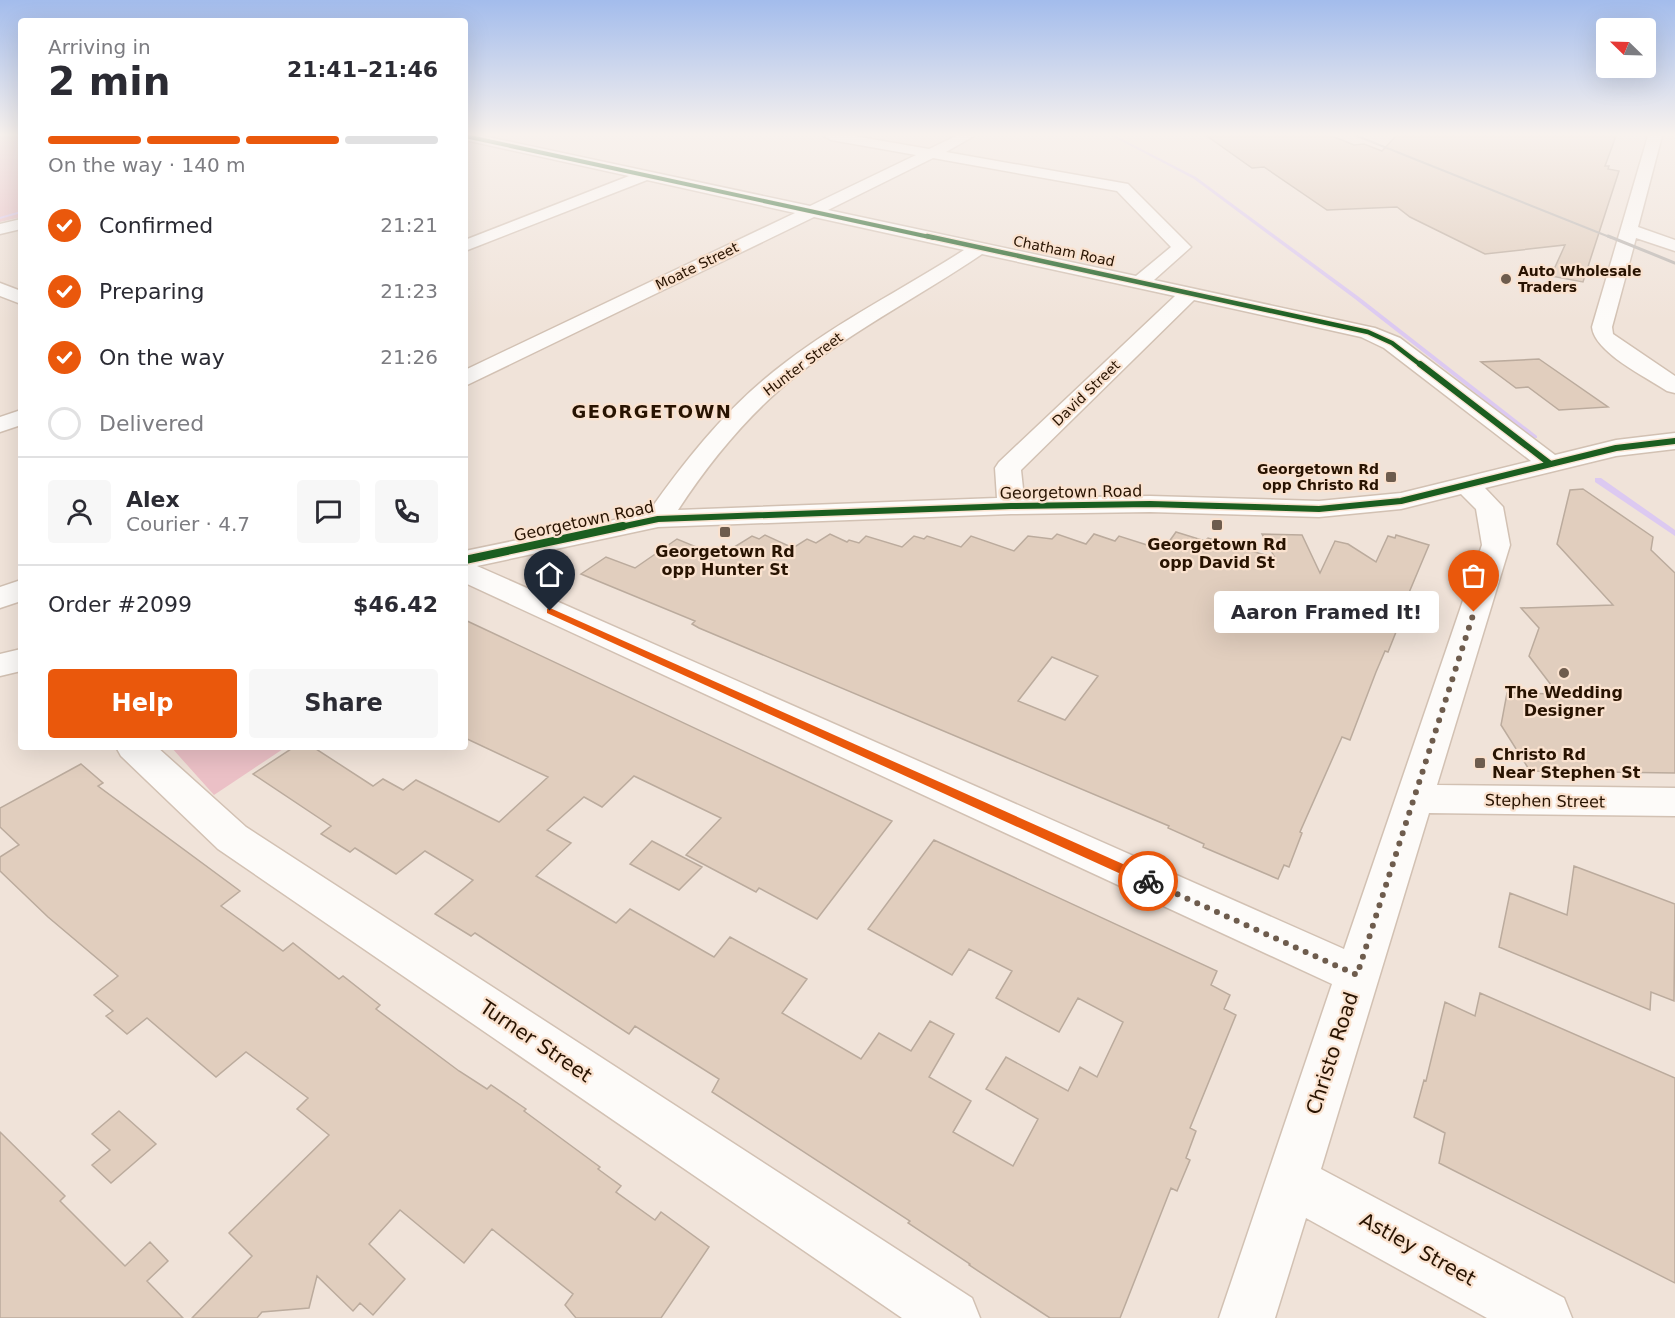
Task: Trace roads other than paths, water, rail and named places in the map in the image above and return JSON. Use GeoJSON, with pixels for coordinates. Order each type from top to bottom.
{"type":"FeatureCollection","features":[{"type":"Feature","properties":{"kind":"street"},"geometry":{"type":"LineString","coordinates":[[468,245],[589,198]]}},
{"type":"Feature","properties":{"kind":"street","name":"Chatham Road"},"geometry":{"type":"LineString","coordinates":[[751,198],[1348,327],[1392,343],[1549,463]]}},
{"type":"Feature","properties":{"kind":"street","name":"Moate Street"},"geometry":{"type":"LineString","coordinates":[[468,378],[836,198]]}},
{"type":"Feature","properties":{"kind":"street"},"geometry":{"type":"LineString","coordinates":[[1133,198],[1182,247],[1141,281]]}},
{"type":"Feature","properties":{"kind":"street"},"geometry":{"type":"LineString","coordinates":[[1643,198],[1638,222],[1602,327],[1603,336],[1616,348],[1675,386]]}},
{"type":"Feature","properties":{"kind":"street"},"geometry":{"type":"LineString","coordinates":[[1638,222],[1675,246]]}},
{"type":"Feature","properties":{"kind":"street"},"geometry":{"type":"LineString","coordinates":[[0,229],[18,225]]}},
{"type":"Feature","properties":{"kind":"street","name":"Hunter Street"},"geometry":{"type":"LineString","coordinates":[[658,519],[722,435],[771,386],[831,341],[980,247]]}},
{"type":"Feature","properties":{"kind":"street","name":"David Street"},"geometry":{"type":"LineString","coordinates":[[1011,506],[1008,468],[1191,292]]}},
{"type":"Feature","properties":{"kind":"street"},"geometry":{"type":"LineString","coordinates":[[0,425],[18,418]]}},
{"type":"Feature","properties":{"kind":"street","name":"Georgetown Road"},"geometry":{"type":"LineString","coordinates":[[468,559],[658,519],[1011,506],[1150,504],[1319,509],[1401,501],[1616,448],[1675,429]]}},
{"type":"Feature","properties":{"kind":"street","name":"Georgetown Road"},"geometry":{"type":"LineString","coordinates":[[1616,448],[1675,441]]}},
{"type":"Feature","properties":{"kind":"street","name":"Christo Road"},"geometry":{"type":"LineString","coordinates":[[1247,1318],[1496,545],[1489,507],[1467,485]]}},
{"type":"Feature","properties":{"kind":"street"},"geometry":{"type":"LineString","coordinates":[[468,573],[1357,975]]}},
{"type":"Feature","properties":{"kind":"street"},"geometry":{"type":"LineString","coordinates":[[0,599],[18,590]]}},
{"type":"Feature","properties":{"kind":"street"},"geometry":{"type":"LineString","coordinates":[[0,665],[18,661]]}},
{"type":"Feature","properties":{"kind":"street","name":"Turner Street"},"geometry":{"type":"LineString","coordinates":[[137,750],[232,838],[952,1318]]}},
{"type":"Feature","properties":{"kind":"street","name":"Stephen Street"},"geometry":{"type":"LineString","coordinates":[[1414,799],[1675,802]]}},
{"type":"Feature","properties":{"kind":"street","name":"Astley Street"},"geometry":{"type":"LineString","coordinates":[[1291,1180],[1544,1318]]}},
{"type":"Feature","properties":{"kind":"waterway"},"geometry":{"type":"LineString","coordinates":[[1221,198],[1357,298],[1535,437]]}},
{"type":"Feature","properties":{"kind":"waterway"},"geometry":{"type":"LineString","coordinates":[[0,218],[18,213]]}},
{"type":"Feature","properties":{"kind":"waterway"},"geometry":{"type":"LineString","coordinates":[[1598,480],[1675,534]]}},
{"type":"Feature","properties":{"kind":"railway"},"geometry":{"type":"LineString","coordinates":[[1511,198],[1612,238]]}},
{"type":"Feature","properties":{"kind":"railway"},"geometry":{"type":"LineString","coordinates":[[1608,236],[1675,263]]}},
{"type":"Feature","properties":{"kind":"place","name":"Auto Wholesale Traders"},"geometry":{"type":"Point","coordinates":[1506,279]}},
{"type":"Feature","properties":{"kind":"place","name":"Georgetown Rd opp Christo Rd"},"geometry":{"type":"Point","coordinates":[1391,477]}},
{"type":"Feature","properties":{"kind":"place","name":"Georgetown Rd opp David St"},"geometry":{"type":"Point","coordinates":[1217,525]}},
{"type":"Feature","properties":{"kind":"place","name":"Georgetown Rd opp Hunter St"},"geometry":{"type":"Point","coordinates":[725,532]}},
{"type":"Feature","properties":{"kind":"place","name":"Aaron Framed It!"},"geometry":{"type":"Point","coordinates":[1474,612]}},
{"type":"Feature","properties":{"kind":"place","name":"The Wedding Designer"},"geometry":{"type":"Point","coordinates":[1564,673]}},
{"type":"Feature","properties":{"kind":"place","name":"Christo Rd Near Stephen St"},"geometry":{"type":"Point","coordinates":[1480,763]}},
{"type":"Feature","properties":{"kind":"district","name":"GEORGETOWN"},"geometry":{"type":"Point","coordinates":[652,411]}}]}
